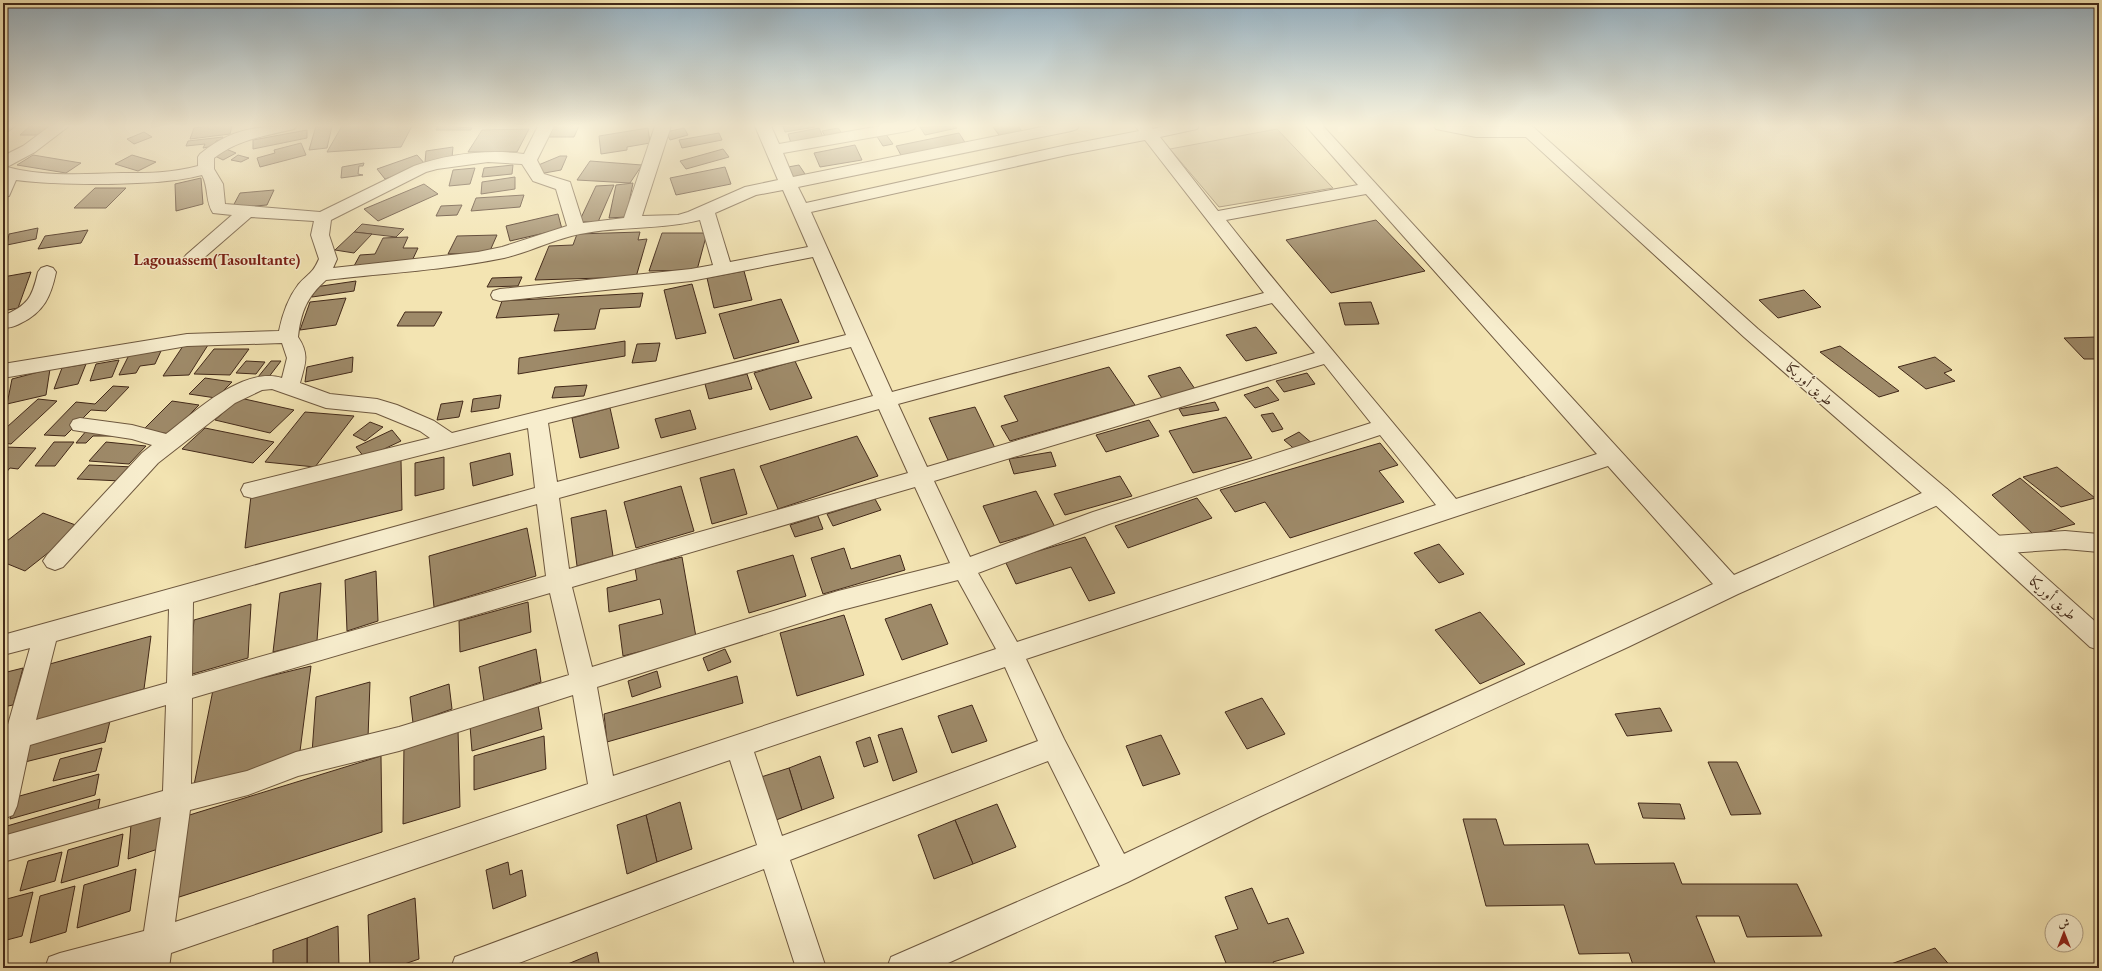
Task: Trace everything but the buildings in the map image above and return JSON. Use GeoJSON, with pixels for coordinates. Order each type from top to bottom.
{"type":"FeatureCollection","features":[{"type":"Feature","properties":{"kind":"street"},"geometry":{"type":"LineString","coordinates":[[3,192],[5,171]]}},
{"type":"Feature","properties":{"kind":"street"},"geometry":{"type":"LineString","coordinates":[[11,171],[37,177],[148,178],[178,175],[195,171]]}},
{"type":"Feature","properties":{"kind":"street"},"geometry":{"type":"LineString","coordinates":[[208,171],[213,179],[217,206],[219,209],[323,217],[415,171]]}},
{"type":"Feature","properties":{"kind":"street"},"geometry":{"type":"LineString","coordinates":[[534,171],[540,180],[564,186],[576,229]]}},
{"type":"Feature","properties":{"kind":"street"},"geometry":{"type":"LineString","coordinates":[[631,222],[648,171]]}},
{"type":"Feature","properties":{"kind":"street"},"geometry":{"type":"LineString","coordinates":[[783,171],[802,210],[857,339],[964,569],[1012,655],[1054,747],[1118,872]]}},
{"type":"Feature","properties":{"kind":"street"},"geometry":{"type":"LineString","coordinates":[[321,275],[478,257],[505,252],[576,229],[631,222],[678,220],[706,211],[751,191],[788,184],[814,171]]}},
{"type":"Feature","properties":{"kind":"street"},"geometry":{"type":"LineString","coordinates":[[885,171],[895,188]]}},
{"type":"Feature","properties":{"kind":"street"},"geometry":{"type":"LineString","coordinates":[[802,210],[971,171]]}},
{"type":"Feature","properties":{"kind":"street"},"geometry":{"type":"LineString","coordinates":[[1178,171],[1276,296],[1328,356],[1451,508]]}},
{"type":"Feature","properties":{"kind":"street"},"geometry":{"type":"LineString","coordinates":[[1354,171],[1730,587]]}},
{"type":"Feature","properties":{"kind":"street","name":"طريق أوريكا"},"geometry":{"type":"LineString","coordinates":[[1572,171],[1751,333],[1939,496],[2099,640]]}},
{"type":"Feature","properties":{"kind":"street"},"geometry":{"type":"LineString","coordinates":[[1213,217],[1369,188]]}},
{"type":"Feature","properties":{"kind":"street"},"geometry":{"type":"LineString","coordinates":[[706,211],[723,268]]}},
{"type":"Feature","properties":{"kind":"street"},"geometry":{"type":"LineString","coordinates":[[192,259],[246,212]]}},
{"type":"Feature","properties":{"kind":"street"},"geometry":{"type":"LineString","coordinates":[[289,387],[296,358],[294,346],[288,337],[292,318],[299,300],[305,290],[321,275],[328,258],[320,235],[323,217]]}},
{"type":"Feature","properties":{"kind":"street"},"geometry":{"type":"LineString","coordinates":[[500,295],[654,280],[819,250]]}},
{"type":"Feature","properties":{"kind":"street"},"geometry":{"type":"LineString","coordinates":[[4,328],[34,307],[41,296],[47,272]]}},
{"type":"Feature","properties":{"kind":"street"},"geometry":{"type":"LineString","coordinates":[[3,645],[181,597],[546,493],[885,400],[1276,296]]}},
{"type":"Feature","properties":{"kind":"street"},"geometry":{"type":"LineString","coordinates":[[3,371],[187,340],[288,337]]}},
{"type":"Feature","properties":{"kind":"street"},"geometry":{"type":"LineString","coordinates":[[252,490],[857,339]]}},
{"type":"Feature","properties":{"kind":"street"},"geometry":{"type":"LineString","coordinates":[[11,739],[921,477],[1328,356]]}},
{"type":"Feature","properties":{"kind":"street"},"geometry":{"type":"LineString","coordinates":[[55,561],[150,458],[228,398],[258,383],[273,382],[326,401],[377,406],[427,426],[449,441]]}},
{"type":"Feature","properties":{"kind":"street"},"geometry":{"type":"LineString","coordinates":[[537,419],[559,581],[583,681],[603,793]]}},
{"type":"Feature","properties":{"kind":"street"},"geometry":{"type":"LineString","coordinates":[[80,425],[132,432],[170,443]]}},
{"type":"Feature","properties":{"kind":"street"},"geometry":{"type":"LineString","coordinates":[[3,849],[177,800],[248,783],[296,764],[399,739],[838,601],[964,569],[1101,518],[1385,426]]}},
{"type":"Feature","properties":{"kind":"street"},"geometry":{"type":"LineString","coordinates":[[60,968],[156,956],[603,793],[1451,508],[1613,456]]}},
{"type":"Feature","properties":{"kind":"street"},"geometry":{"type":"LineString","coordinates":[[902,968],[1118,872],[1251,807],[1620,640],[1730,587],[1939,496]]}},
{"type":"Feature","properties":{"kind":"street"},"geometry":{"type":"LineString","coordinates":[[1994,545],[2065,540],[2099,543]]}},
{"type":"Feature","properties":{"kind":"street"},"geometry":{"type":"LineString","coordinates":[[156,956],[177,800],[181,597]]}},
{"type":"Feature","properties":{"kind":"street"},"geometry":{"type":"LineString","coordinates":[[3,806],[11,739],[46,633]]}},
{"type":"Feature","properties":{"kind":"street"},"geometry":{"type":"LineString","coordinates":[[739,747],[772,853],[811,968]]}},
{"type":"Feature","properties":{"kind":"street"},"geometry":{"type":"LineString","coordinates":[[473,967],[1054,747]]}},
{"type":"Feature","properties":{"kind":"shaded area"},"geometry":{"type":"Polygon","coordinates":[[[1189,171],[1317,171],[1333,188],[1219,207],[1189,171]]]}},
{"type":"Feature","properties":{"kind":"district","name":"Lagouassem(Tasoultante)"},"geometry":{"type":"Point","coordinates":[217,259]}}]}
